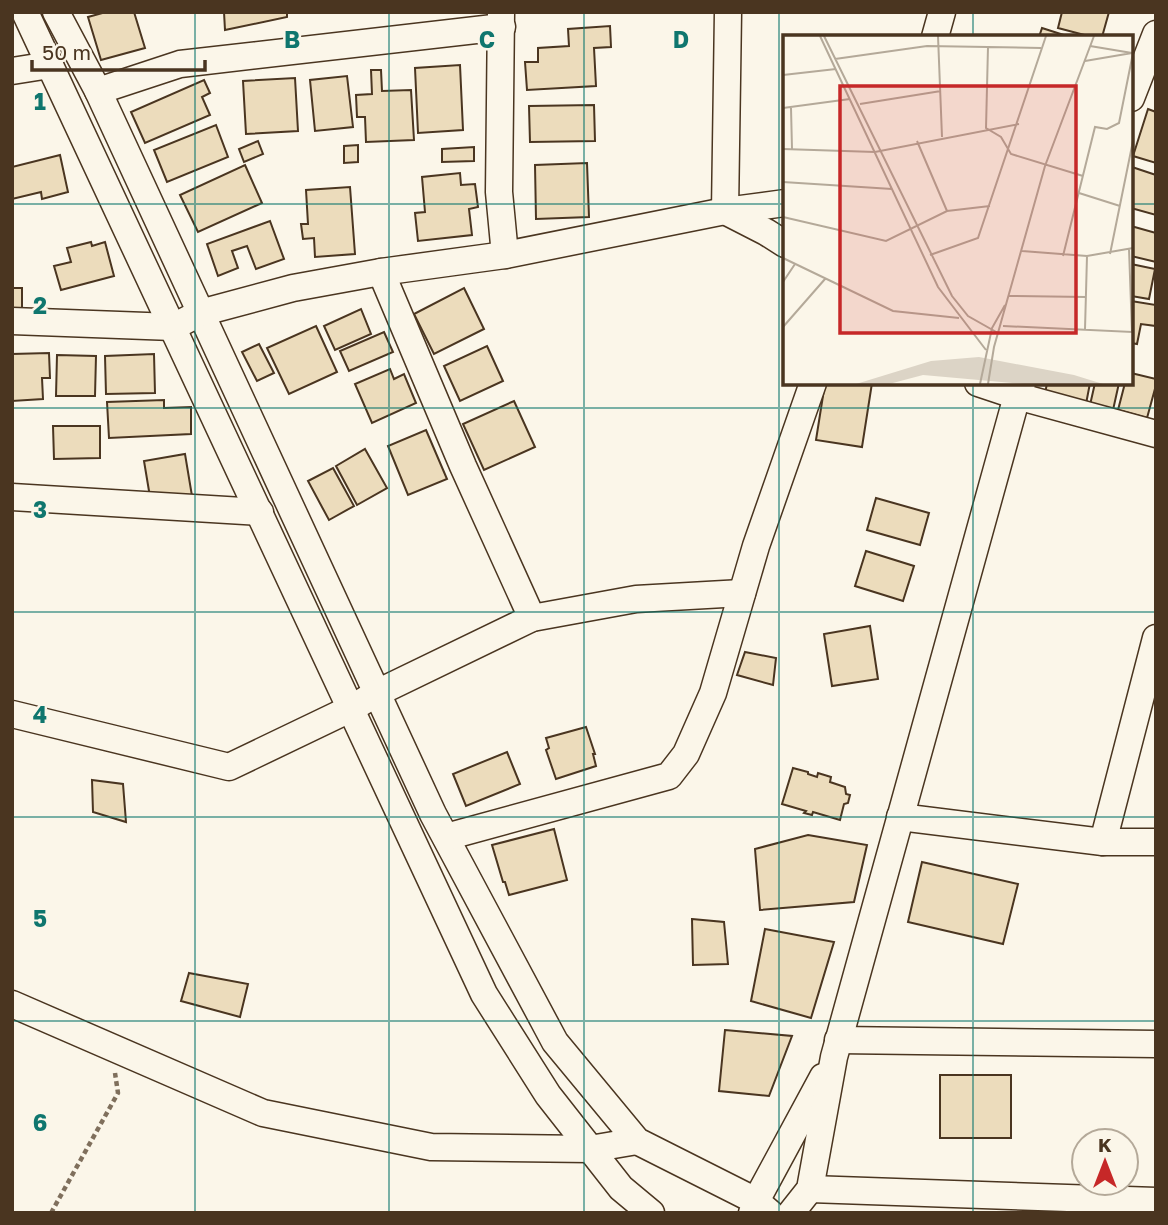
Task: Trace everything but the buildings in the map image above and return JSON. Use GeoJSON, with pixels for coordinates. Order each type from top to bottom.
{"type":"FeatureCollection","features":[{"type":"Feature","properties":{"kind":"street"},"geometry":{"type":"LineString","coordinates":[[25,12],[484,994],[548,1095],[621,1188],[651,1213]]}},
{"type":"Feature","properties":{"kind":"street"},"geometry":{"type":"LineString","coordinates":[[56,12],[98,91],[428,802],[555,1042],[636,1141],[759,1209],[836,1048]]}},
{"type":"Feature","properties":{"kind":"street"},"geometry":{"type":"LineString","coordinates":[[724,211],[728,12]]}},
{"type":"Feature","properties":{"kind":"street"},"geometry":{"type":"LineString","coordinates":[[936,35],[942,12]]}},
{"type":"Feature","properties":{"kind":"street"},"geometry":{"type":"LineString","coordinates":[[98,91],[180,64],[501,19],[499,192],[505,255]]}},
{"type":"Feature","properties":{"kind":"street"},"geometry":{"type":"LineString","coordinates":[[1133,93],[1156,34]]}},
{"type":"Feature","properties":{"kind":"street"},"geometry":{"type":"LineString","coordinates":[[12,71],[50,65]]}},
{"type":"Feature","properties":{"kind":"street"},"geometry":{"type":"LineString","coordinates":[[12,321],[173,327],[200,313],[293,288],[381,272],[505,255],[724,211],[783,203]]}},
{"type":"Feature","properties":{"kind":"street"},"geometry":{"type":"LineString","coordinates":[[724,211],[783,243]]}},
{"type":"Feature","properties":{"kind":"street"},"geometry":{"type":"LineString","coordinates":[[381,272],[463,466],[532,618]]}},
{"type":"Feature","properties":{"kind":"street"},"geometry":{"type":"LineString","coordinates":[[446,837],[669,776],[686,754],[713,693],[756,546],[812,385]]}},
{"type":"Feature","properties":{"kind":"street"},"geometry":{"type":"LineString","coordinates":[[990,385],[1020,390],[1156,434]]}},
{"type":"Feature","properties":{"kind":"street"},"geometry":{"type":"LineString","coordinates":[[791,1213],[810,1189],[836,1048],[1020,390]]}},
{"type":"Feature","properties":{"kind":"street"},"geometry":{"type":"LineString","coordinates":[[12,497],[260,512]]}},
{"type":"Feature","properties":{"kind":"street"},"geometry":{"type":"LineString","coordinates":[[12,714],[229,767],[532,618],[636,599],[742,593]]}},
{"type":"Feature","properties":{"kind":"street"},"geometry":{"type":"LineString","coordinates":[[1104,842],[1156,638]]}},
{"type":"Feature","properties":{"kind":"street"},"geometry":{"type":"LineString","coordinates":[[900,817],[1104,842],[1156,842]]}},
{"type":"Feature","properties":{"kind":"street"},"geometry":{"type":"LineString","coordinates":[[12,1004],[263,1113],[431,1147],[590,1149],[636,1141]]}},
{"type":"Feature","properties":{"kind":"street"},"geometry":{"type":"LineString","coordinates":[[836,1048],[1156,1044]]}},
{"type":"Feature","properties":{"kind":"street"},"geometry":{"type":"LineString","coordinates":[[810,1189],[1156,1201]]}},
{"type":"Feature","properties":{"kind":"path"},"geometry":{"type":"LineString","coordinates":[[51,1213],[118,1093],[112,1048]]}}]}
